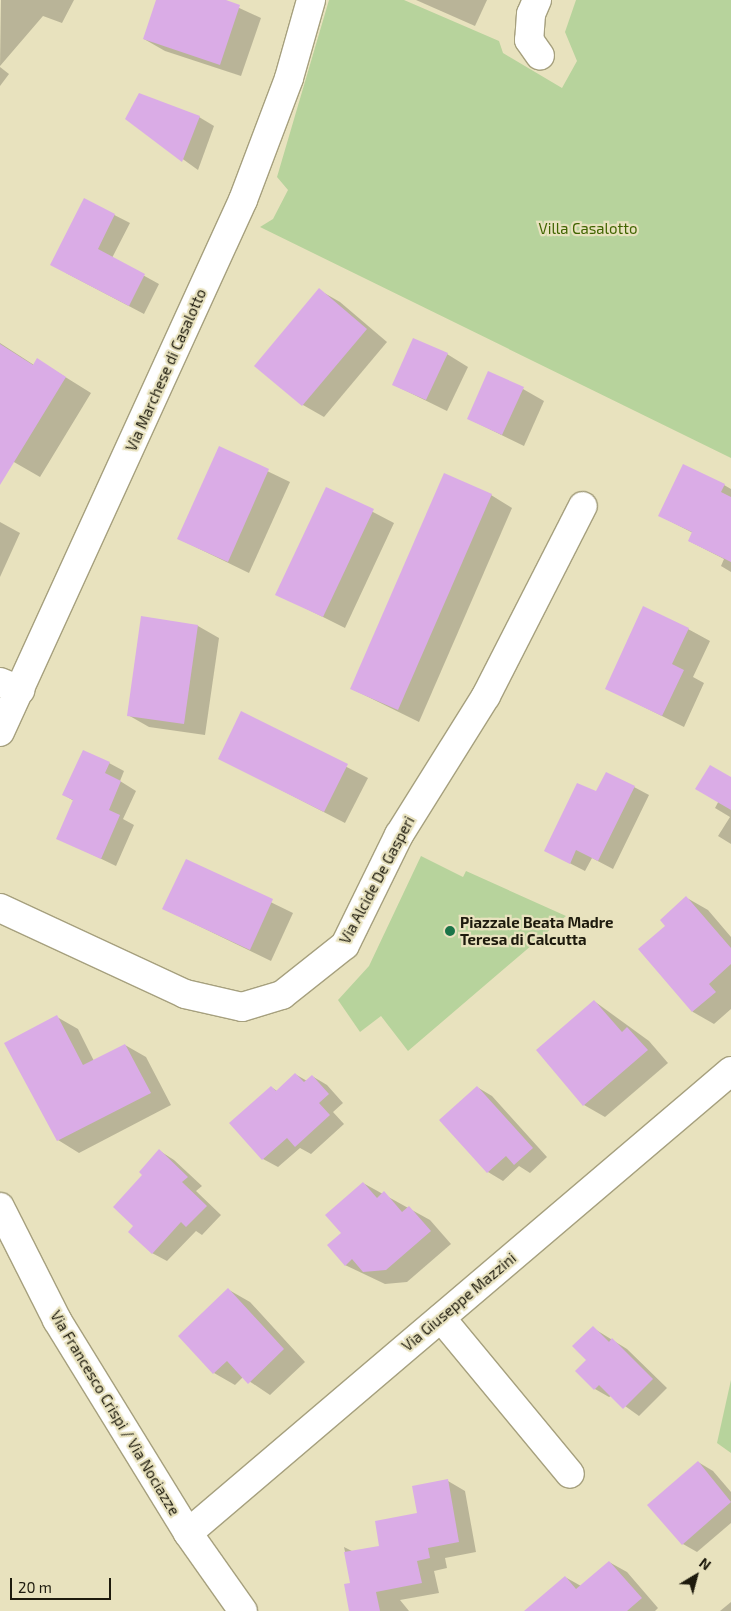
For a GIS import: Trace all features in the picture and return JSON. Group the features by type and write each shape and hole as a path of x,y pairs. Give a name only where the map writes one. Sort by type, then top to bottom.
{"street":[{"name":"Via Marchese di Casalotto","path":"0,732 10,686 243,200 289,78 311,0"},
{"path":"537,0 531,14 529,40 540,56"},
{"name":"Via Alcide De Gasperi","path":"0,908 185,994 242,1007 282,995 345,945 399,835 486,696 583,506"},
{"name":"Via Giuseppe Mazzini","path":"188,1533 731,1071"},
{"name":"Via Francesco Crispi / Via Nociazze","path":"0,1207 57,1320 188,1533 243,1611"},
{"path":"440,1318 570,1474"}],"green space":[{"name":"Villa Casalotto","path":"329,0 404,0 499,41 503,53 562,88 577,61 565,32 576,0 731,0 731,458 260,227 273,219 288,190 277,177"},
{"name":"Piazzale Beata Madre Teresa di Calcutta","path":"421,856 463,877 466,871 566,916 408,1051 381,1016 360,1032 338,1000 369,966"},
{"path":"731,1380 731,1453 717,1443"}],"building":[{"path":"156,0 226,0 240,5 220,65 143,39"},
{"path":"139,93 200,116 182,162 125,119"},
{"path":"84,198 115,214 98,249 145,274 129,306 50,265"},
{"path":"319,288 367,329 302,406 254,366"},
{"path":"413,338 448,353 426,400 392,385"},
{"path":"0,344 33,365 37,358 66,377 0,485"},
{"path":"488,371 524,387 502,435 467,419"},
{"path":"219,446 269,469 228,562 177,539"},
{"path":"683,464 725,484 721,492 731,497 731,562 688,541 692,532 658,516"},
{"path":"444,473 492,494 398,710 350,689"},
{"path":"326,487 374,509 323,617 275,595"},
{"path":"643,606 689,628 672,664 684,670 662,716 605,689"},
{"path":"141,616 198,625 184,724 127,716"},
{"path":"241,711 348,764 324,812 218,759"},
{"path":"83,750 110,762 105,773 121,781 109,810 120,815 101,859 56,839 73,800 62,795"},
{"path":"710,765 731,777 731,810 695,789"},
{"path":"606,772 635,786 598,861 576,850 570,864 544,851 577,783 596,791"},
{"path":"186,859 273,899 250,950 162,909"},
{"path":"686,896 731,948 731,964 709,984 716,992 692,1012 638,949 665,926 660,920"},
{"path":"594,1000 622,1032 627,1027 648,1050 583,1106 536,1050"},
{"path":"57,1015 83,1065 125,1044 151,1093 57,1141 4,1043"},
{"path":"295,1073 304,1082 312,1075 329,1094 319,1103 330,1115 295,1147 287,1138 262,1160 229,1123 271,1086 276,1091"},
{"path":"477,1086 533,1148 514,1165 506,1156 487,1173 439,1120"},
{"path":"159,1149 188,1177 182,1182 207,1206 186,1227 181,1222 152,1254 128,1232 133,1226 113,1207 142,1175 139,1172"},
{"path":"363,1182 377,1198 384,1191 402,1212 409,1206 431,1231 386,1270 363,1272 352,1259 345,1266 327,1245 341,1233 325,1215"},
{"path":"228,1288 284,1349 248,1384 227,1361 213,1374 178,1336"},
{"path":"593,1326 609,1342 612,1338 653,1379 623,1409 599,1385 594,1390 575,1371 586,1360 572,1346"},
{"path":"698,1461 731,1502 682,1545 647,1505"},
{"path":"448,1479 459,1542 428,1548 430,1558 417,1561 422,1583 376,1592 380,1611 349,1611 344,1584 350,1583 344,1552 379,1546 375,1521 417,1513 412,1486"},
{"path":"609,1561 642,1598 627,1611 524,1611 565,1576 576,1589"}],"place":[{"name":"Piazzale Beata Madre Teresa di Calcutta","path":"450,931"}]}
